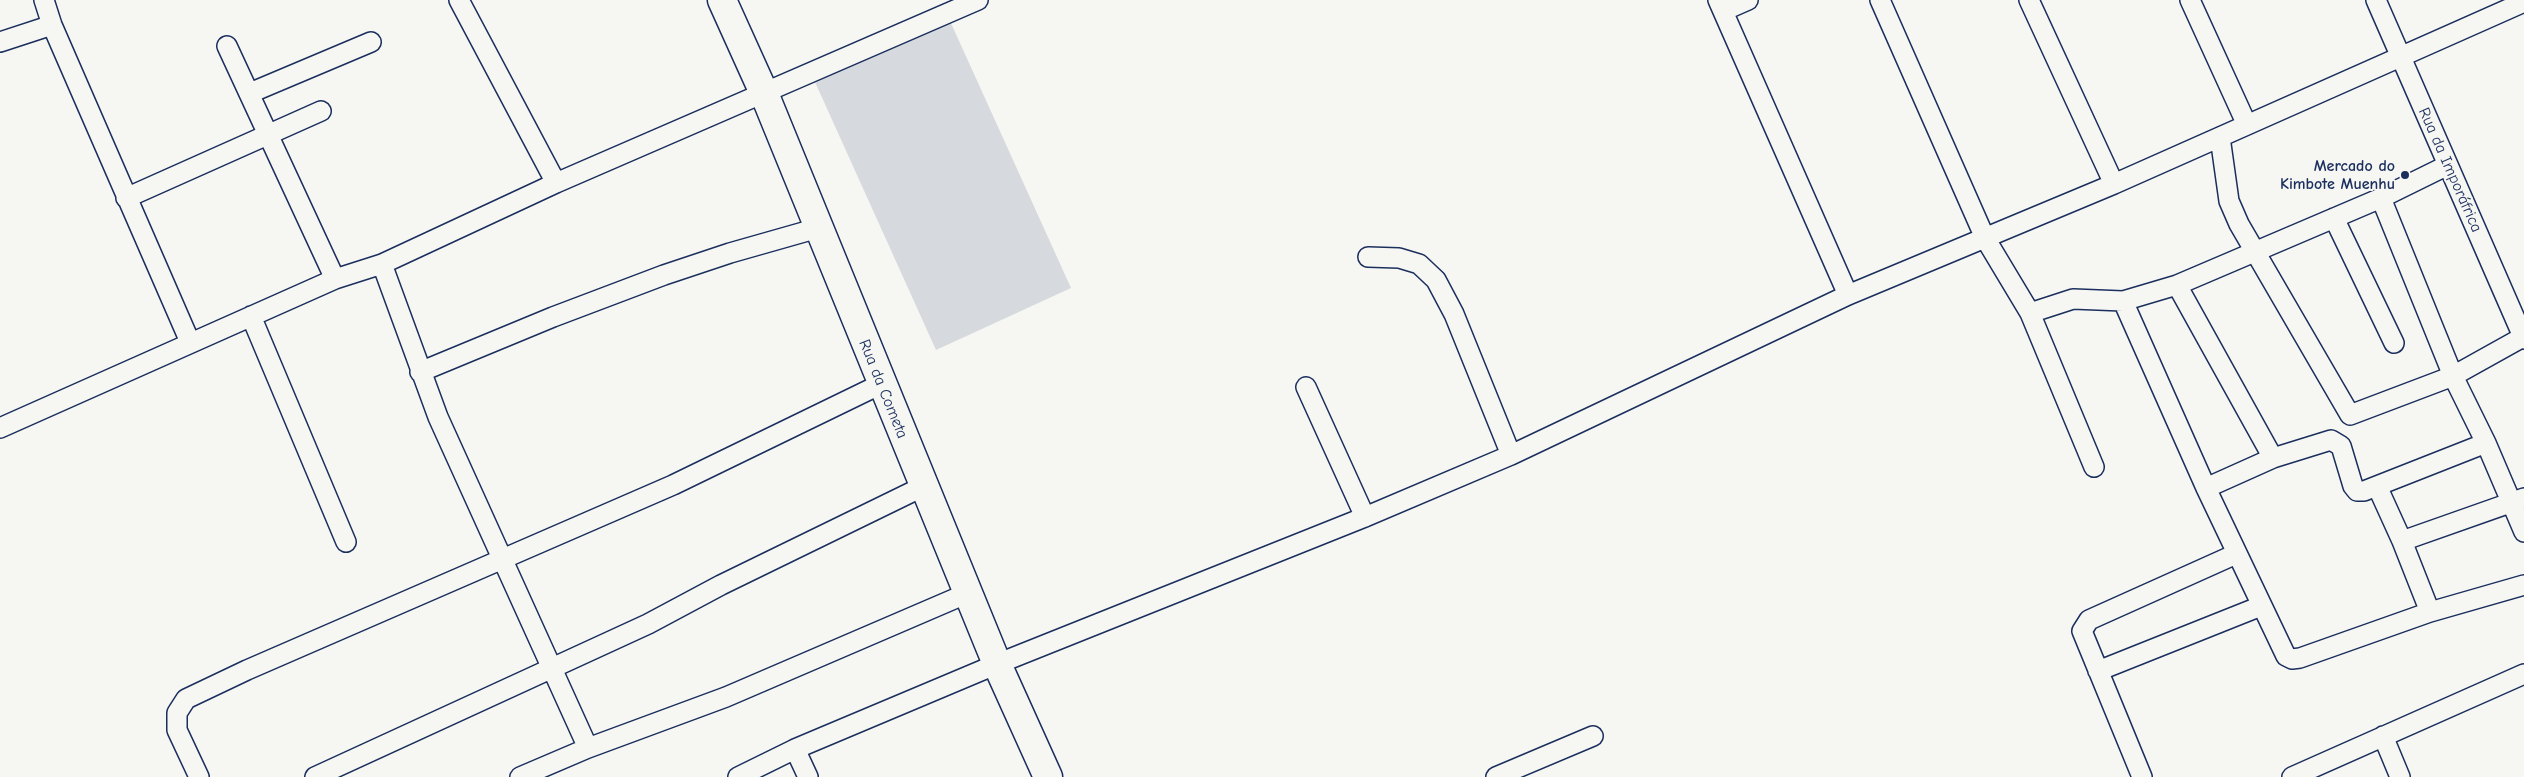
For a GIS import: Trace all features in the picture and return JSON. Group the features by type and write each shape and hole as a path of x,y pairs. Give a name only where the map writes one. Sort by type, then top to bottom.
{"street":[{"path":"44,0 52,25 190,342"},
{"path":"459,0 556,183"},
{"name":"Rua da Cometa","path":"722,0 764,93 922,487 968,593 996,664 1048,777"},
{"path":"0,428 190,342 335,280 382,264 556,183 978,0"},
{"path":"1748,0 1721,6 1848,295"},
{"path":"1880,0 1984,238 2030,313 2094,467"},
{"path":"2029,0 2114,184"},
{"path":"2190,0 2247,125"},
{"name":"Rua da Imporáfrica","path":"2376,0 2523,338"},
{"path":"738,777 795,749 996,664 1365,518 1511,455 1848,295 2114,184 2524,2"},
{"path":"0,42 52,25"},
{"path":"250,93 371,42"},
{"path":"227,46 335,280"},
{"path":"126,198 321,111"},
{"path":"2220,137 2229,201 2256,252 2350,415 2452,376 2523,338"},
{"path":"2030,313 2074,299 2123,301 2177,285 2381,198 2448,165"},
{"path":"2381,198 2452,376 2518,500 2524,532"},
{"path":"2334,218 2394,343"},
{"path":"420,372 553,317 664,275 730,253 818,228"},
{"path":"1368,257 1399,258 1419,264 1436,280 1454,314 1511,455"},
{"path":"382,264 438,417 588,748"},
{"path":"2177,285 2273,458"},
{"path":"2123,301 2236,554 2286,656 2292,659 2430,612 2524,585"},
{"path":"251,316 346,542"},
{"path":"199,777 177,730 177,713 186,700 673,485 881,384"},
{"path":"1306,387 1365,518"},
{"path":"2206,488 2273,458 2331,440 2341,446 2353,486 2357,491 2377,486 2486,442"},
{"path":"2377,486 2402,541 2430,612"},
{"path":"315,777 648,624 721,585 922,487"},
{"path":"2402,541 2518,500"},
{"path":"2142,777 2082,631 2089,620 2161,590 2236,554"},
{"path":"520,777 588,748 726,697 968,593"},
{"path":"2098,671 2261,606"},
{"path":"2292,777 2383,736 2522,681"},
{"path":"1496,777 1593,736"},
{"path":"2383,736 2400,777"},
{"path":"795,749 808,777"}],"shaded area":[{"path":"950,21 1071,288 936,350 815,82"}],"place":[{"name":"Mercado do Kimbote Muenhu","path":"2405,175"}]}
